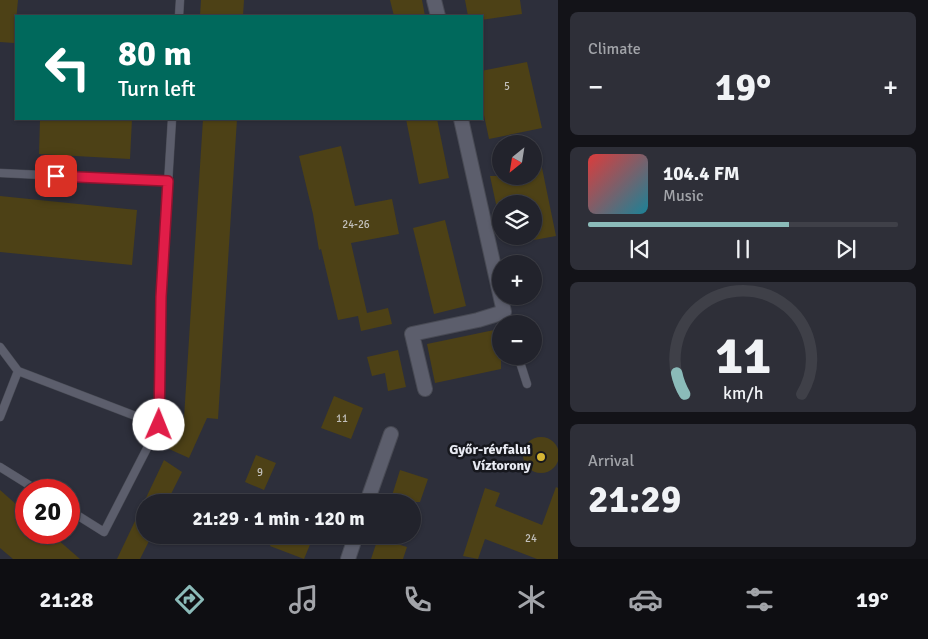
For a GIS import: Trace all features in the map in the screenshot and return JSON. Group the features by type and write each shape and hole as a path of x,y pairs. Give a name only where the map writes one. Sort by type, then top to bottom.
{"street":[{"path":"434,0 438,15"},
{"path":"461,120 505,315"},
{"path":"425,389 412,334 478,320 492,319"},
{"path":"371,494 392,434"},
{"path":"348,559 353,544"}],"lane":[{"path":"179,15 180,0"},
{"path":"80,517 104,532 159,425 161,297 172,120"},
{"path":"0,173 168,181"},
{"path":"0,347 18,371 159,425"},
{"path":"521,365 527,384"},
{"path":"0,417 18,371"},
{"path":"0,467 19,479"}],"building":[{"path":"0,0 18,0 17,15 15,15 14,43 0,42"},
{"path":"201,0 244,0 243,15 200,15"},
{"path":"390,0 422,0 425,15 394,15"},
{"path":"465,0 520,0 522,14 483,20 483,15 468,15"},
{"path":"527,62 542,128 508,135 492,135 492,138 489,139 483,110 483,71"},
{"path":"40,120 132,120 130,159 39,154"},
{"path":"203,120 237,120 218,419 207,418 189,458 169,449 184,418"},
{"path":"406,120 437,120 449,178 419,184"},
{"path":"341,146 355,206 392,199 399,234 351,243 367,313 388,308 392,324 361,331 358,316 338,320 321,249 319,250 313,214 299,156"},
{"path":"542,168 556,236 542,239 542,195 494,195 490,176 492,176 492,185 542,185"},
{"path":"0,196 137,210 132,265 0,252"},
{"path":"445,220 466,306 434,314 413,228"},
{"path":"492,330 492,365 501,365 501,369 435,383 427,344"},
{"path":"398,350 406,387 388,391 385,373 372,376 367,357"},
{"path":"334,396 363,408 351,439 321,428"},
{"name":"Győr-révfalui Víztorony","path":"541,437 548,438 558,448 558,462 554,468 548,472 541,473 534,472 528,468 524,462 523,455 524,448 528,442 534,438"},
{"path":"256,455 276,463 264,490 245,482"},
{"path":"164,460 182,472 171,494 148,494"},
{"path":"400,470 428,479 421,499 421,494 392,494"},
{"path":"556,487 558,488 558,559 537,559 485,539 478,559 463,556 485,488 500,493 495,506 542,525"},
{"path":"0,490 15,503 15,544 63,544 80,559 13,559 0,548"},
{"path":"136,519 136,544 148,544 140,559 117,559"},
{"path":"271,544 310,544 304,559 270,546"},
{"path":"376,544 397,544 407,547 403,559 371,559"}],"place":[{"name":"Győr-révfalui Víztorony","path":"541,457"}],"route":[{"path":"56,176 168,181 161,297 159,425"}]}
